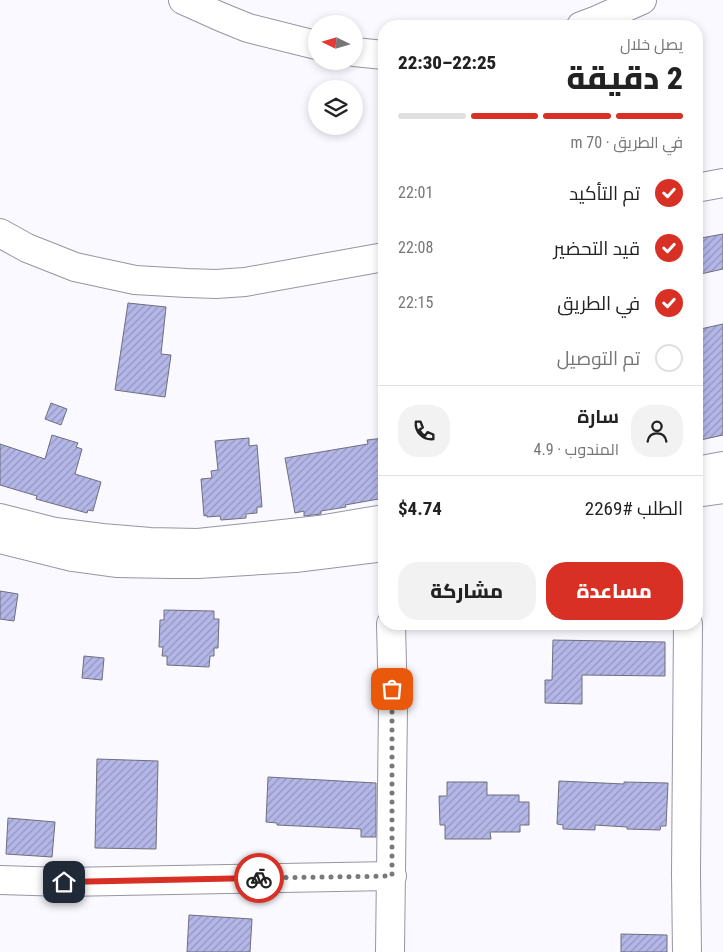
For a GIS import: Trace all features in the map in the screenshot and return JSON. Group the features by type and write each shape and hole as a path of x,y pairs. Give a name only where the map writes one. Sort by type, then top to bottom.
{"street":[{"path":"183,0 248,28 308,43"},
{"path":"597,20 642,0"},
{"path":"363,53 378,54"},
{"path":"703,187 723,183"},
{"path":"0,233 27,248 75,267 135,280 216,284 245,282 378,257"},
{"path":"703,469 723,466"},
{"path":"703,493 723,489"},
{"path":"0,518 56,532 92,537 150,542 198,543 319,530 378,520"},
{"path":"0,539 72,557 116,563 149,564 198,564 295,558 378,548"},
{"path":"390,952 393,706 391,630"},
{"path":"687,952 688,630"},
{"path":"0,880 64,882 392,876"}],"building":[{"path":"723,234 723,269 703,273 703,238"},
{"path":"128,303 166,307 161,354 171,355 165,397 115,390"},
{"path":"723,324 723,435 703,439 703,328"},
{"path":"51,403 67,409 61,425 45,419"},
{"path":"52,435 78,443 76,447 82,449 75,474 101,482 93,511 88,510 87,513 36,499 37,496 0,485 0,444 45,459"},
{"path":"249,438 249,446 257,445 262,507 257,507 257,513 246,514 246,518 221,520 220,516 204,516 201,479 212,478 211,471 218,470 215,441"},
{"path":"378,439 378,499 321,511 321,514 304,516 304,511 295,513 285,458 368,444 367,440"},
{"path":"0,591 18,594 14,621 0,619"},
{"path":"164,610 214,611 214,619 219,619 218,648 214,648 214,656 210,656 209,667 167,665 167,656 162,656 163,647 159,647 160,620 164,620"},
{"path":"553,640 665,642 665,676 582,675 582,704 545,703 545,680 552,680"},
{"path":"84,656 104,658 102,680 82,678"},
{"path":"97,759 158,761 156,849 95,848"},
{"path":"268,777 376,783 376,837 361,837 361,829 277,825 277,823 266,822"},
{"path":"559,781 624,784 624,782 668,783 666,826 661,826 660,830 627,829 627,827 595,825 595,830 563,829 563,825 557,824"},
{"path":"447,782 487,782 487,795 519,795 519,802 529,802 529,825 520,825 520,832 490,832 491,839 445,839 445,825 440,825 439,796 447,796"},
{"path":"8,818 55,822 52,857 6,854"},
{"path":"189,915 252,919 250,952 187,952"},
{"path":"621,934 667,935 667,952 621,952"}],"way so far":[{"path":"259,878 392,876 392,689"}],"route":[{"path":"64,882 259,878"}]}
